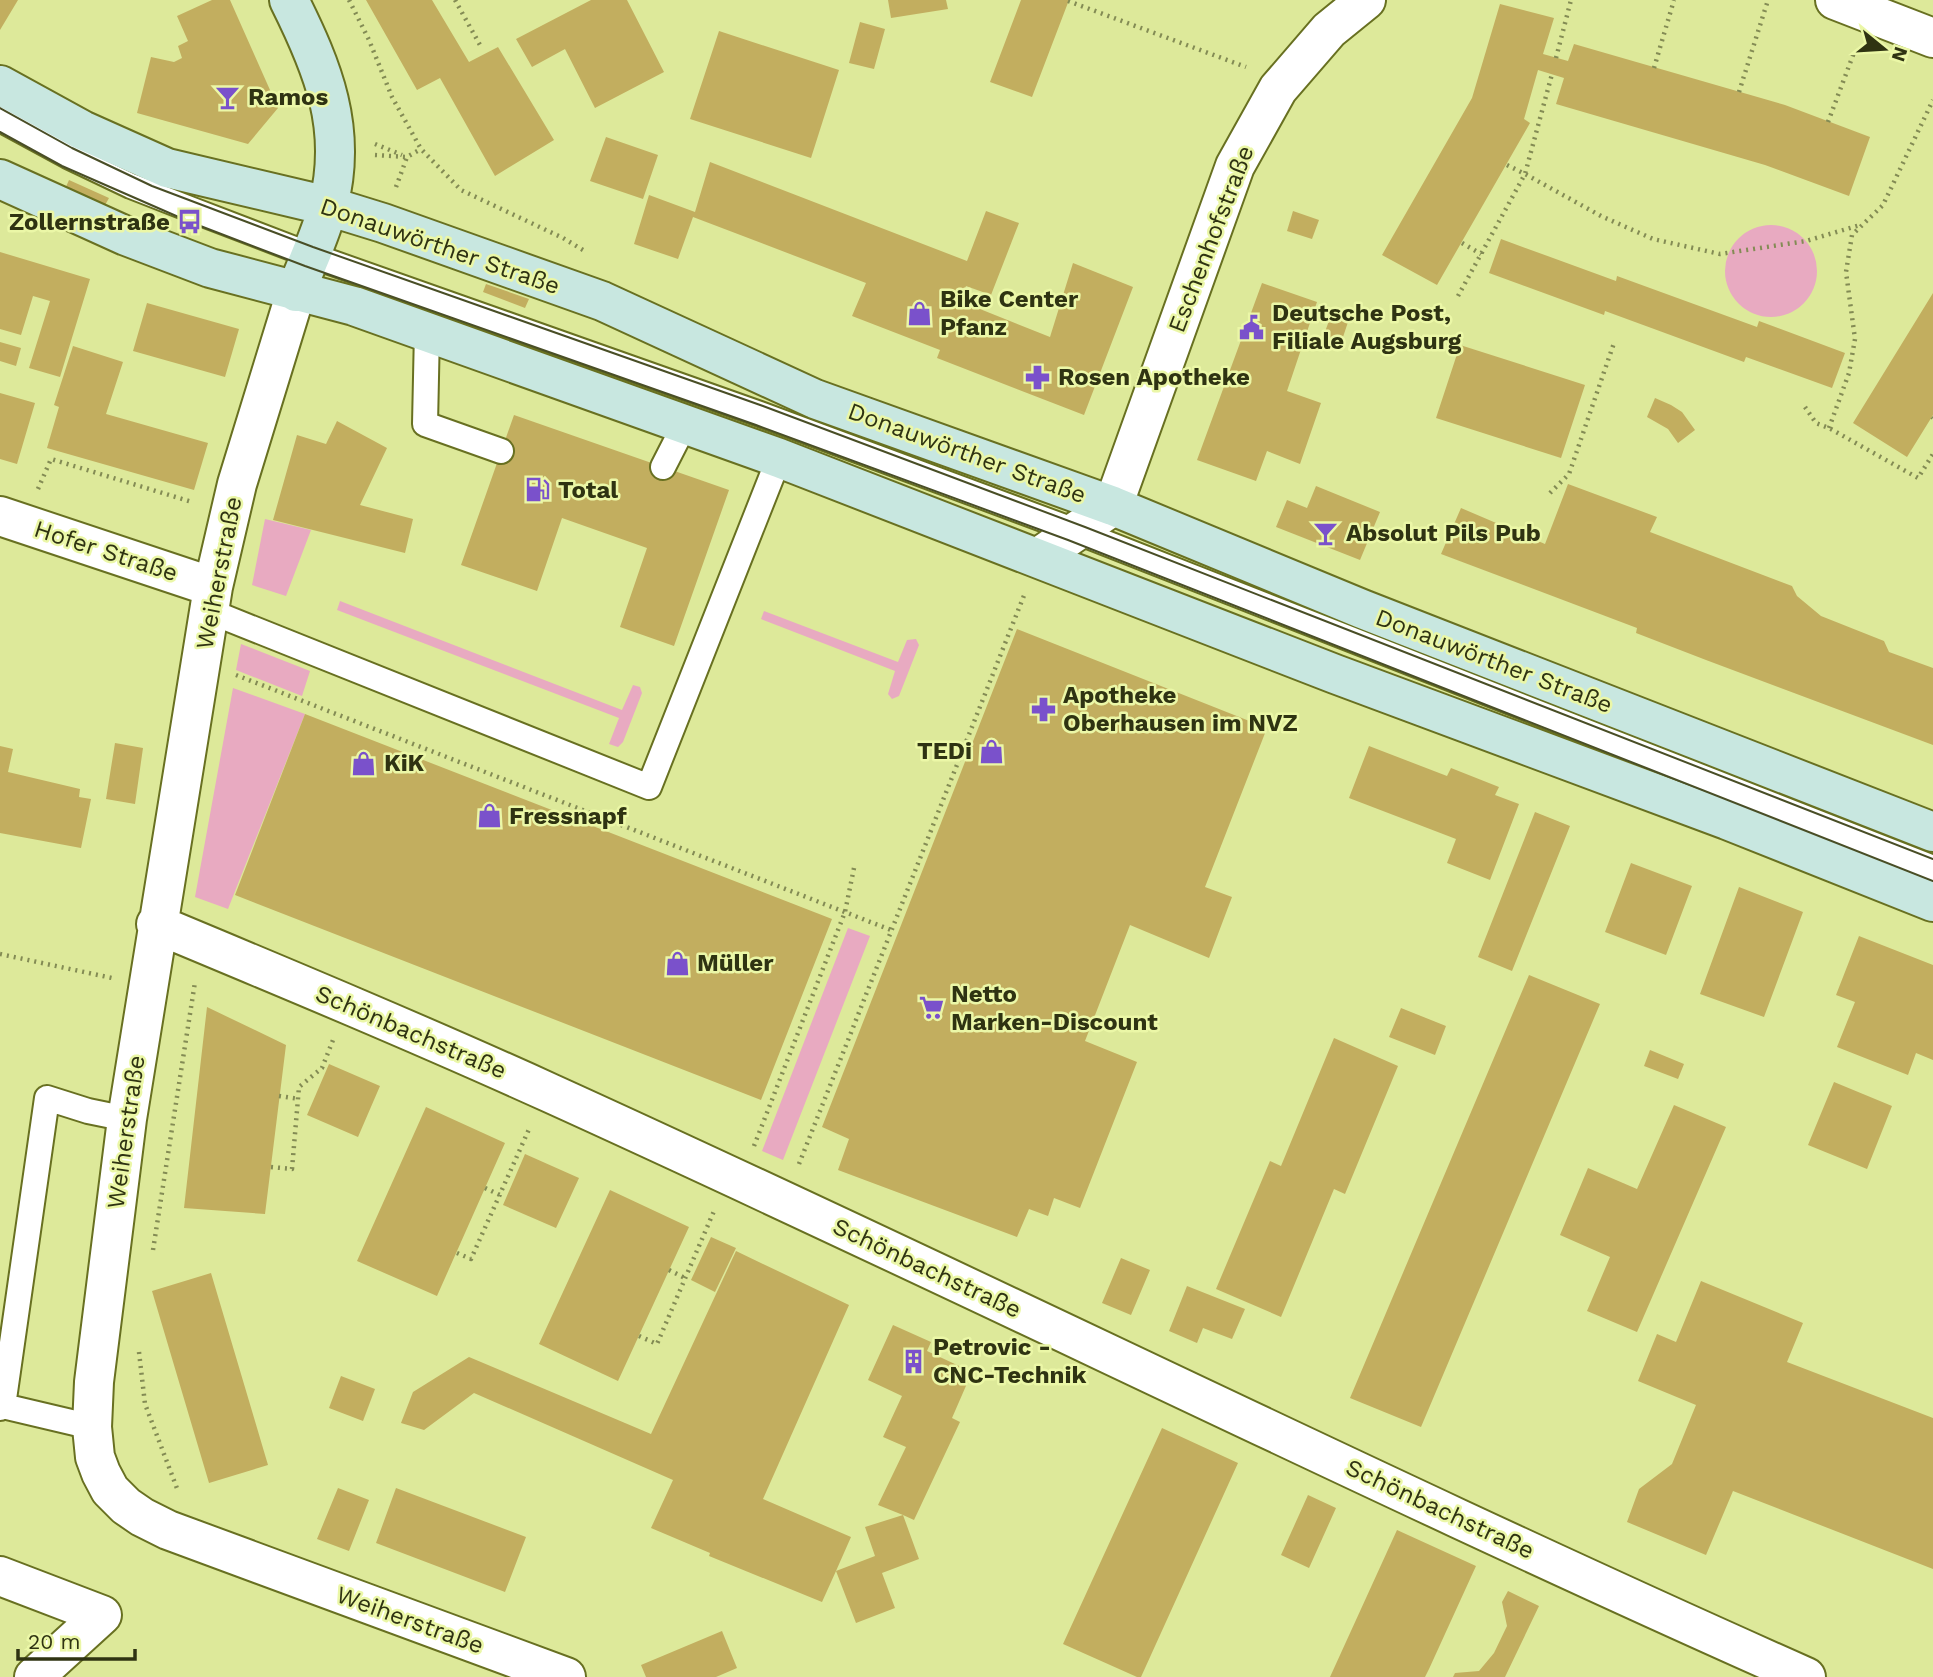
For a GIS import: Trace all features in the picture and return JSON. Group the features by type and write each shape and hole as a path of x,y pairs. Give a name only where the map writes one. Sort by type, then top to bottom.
{"main road":[{"path":"289,0 314,51 335,127 336,153 328,206 296,292"},
{"name":"Donauwörther Straße","path":"0,85 82,130 167,168 328,206 602,301 815,399 1114,506 1362,609 1933,832"},
{"path":"0,179 152,246 210,268 355,306 779,458 1335,674 1727,820 1933,902"}],"street":[{"name":"Eschenhofstraße","path":"1114,506 1235,166 1278,89 1329,30 1366,0"},
{"path":"1835,0 1933,38"},
{"name":"Weiherstraße","path":"296,292 261,400 230,513 211,599 156,924 127,1119 99,1337 92,1427 95,1457 110,1490 125,1506 168,1530 566,1677"},
{"path":"1039,557 1114,506"},
{"name":"Hofer Straße","path":"11,520 211,599"},
{"name":"Schönbachstraße","path":"156,924 347,1003 735,1178 1446,1512 1806,1677"},
{"path":"0,1576 102,1615 34,1677"}],"lane":[{"path":"0,118 68,156 131,186 310,256 747,409 1078,532 1933,868"},
{"path":"426,331 425,424 501,451"},
{"path":"663,467 685,424"},
{"path":"211,599 649,787 779,458"},
{"path":"92,1427 1,1407 47,1098 88,1111 127,1119"}],"path":[{"path":"349,0 392,97 421,149 461,190 563,238 586,252"},
{"path":"455,0 480,46"},
{"path":"1556,58 1571,0"},
{"path":"1654,68 1674,0"},
{"path":"1739,92 1768,0"},
{"path":"1068,1 1255,70 1278,89"},
{"path":"1828,121 1870,13"},
{"path":"1458,296 1525,174 1552,74"},
{"path":"1829,428 1849,373 1855,339 1846,272 1852,234 1883,205 1933,100"},
{"path":"407,157 421,149"},
{"path":"1507,165 1601,216 1654,239 1720,254 1806,242 1860,225"},
{"path":"1462,243 1481,254"},
{"path":"1550,493 1569,474 1614,343"},
{"path":"1805,407 1816,423 1918,478 1933,454"},
{"path":"11,520 51,459 230,513"},
{"path":"785,1201 1039,557"},
{"path":"201,662 891,930"},
{"path":"639,1336 657,1343 685,1278 735,1178 845,912 854,867"},
{"path":"153,1251 201,943"},
{"path":"0,954 148,985"},
{"path":"271,1167 292,1169 299,1087 322,1068 347,1003"},
{"path":"279,1096 299,1099"},
{"path":"457,1252 471,1259 530,1126"},
{"path":"485,1188 500,1195"},
{"path":"669,1270 685,1278"},
{"path":"139,1345 145,1404 181,1499"}],"shaded area":[{"path":"1771,225 1789,228 1804,238 1814,253 1817,271 1814,289 1804,304 1789,314 1771,317 1753,314 1738,304 1728,289 1725,271 1728,253 1738,238 1753,228"},
{"path":"265,519 311,530 286,596 252,585"},
{"path":"340,601 622,710 633,685 640,687 642,693 623,742 618,747 609,744 619,718 337,610"},
{"path":"764,611 898,662 907,640 916,639 919,645 899,696 892,699 888,694 895,671 761,619"},
{"path":"241,644 310,671 302,696 236,670"},
{"path":"233,688 305,714 228,909 195,897"},
{"path":"848,928 870,936 783,1160 762,1151"}],"building":[{"path":"0,0 18,0 0,30"},
{"path":"212,0 230,0 278,108 248,144 137,113 151,57 174,62 182,58 178,46 188,41 177,16"},
{"path":"366,0 432,0 469,62 498,47 554,140 495,176 440,78 417,90"},
{"path":"591,0 627,0 664,72 595,108 565,49 532,67 516,39"},
{"path":"888,0 946,0 948,9 891,18"},
{"path":"1021,0 1069,0 1032,97 990,82"},
{"path":"1500,4 1554,18 1543,54 1568,61 1574,44 1785,105 1870,137 1849,196 1765,165 1556,104 1564,78 1538,70 1524,119 1530,123 1437,285 1382,255 1472,98"},
{"path":"860,22 885,29 874,69 849,63"},
{"path":"719,31 839,70 811,158 690,119"},
{"path":"606,137 658,155 643,199 590,181"},
{"path":"710,162 967,261 986,211 1019,223 991,295 966,286 960,301 1050,337 1073,263 1133,287 1084,415 937,358 940,350 852,316 866,283 693,217 678,259 634,244 649,195 695,212"},
{"path":"69,180 109,198 104,207 65,189"},
{"path":"1293,211 1319,220 1312,239 1287,231"},
{"path":"1501,239 1616,281 1617,276 1757,327 1759,321 1845,353 1832,388 1746,357 1744,362 1605,311 1604,315 1489,273"},
{"path":"0,252 90,279 60,377 29,368 50,301 33,296 21,335 0,329"},
{"path":"1262,283 1317,302 1287,391 1321,403 1300,464 1267,451 1256,481 1197,460"},
{"path":"486,284 529,299 525,308 483,292"},
{"path":"1933,293 1933,415 1907,457 1853,423"},
{"path":"147,303 239,329 225,377 133,351"},
{"path":"1334,307 1351,313 1340,346 1322,340"},
{"path":"0,342 21,348 16,366 0,361"},
{"path":"1460,345 1585,385 1561,458 1436,418"},
{"path":"73,346 123,362 106,414 208,443 194,490 47,448 59,407 54,405"},
{"path":"0,393 35,403 17,464 0,459"},
{"path":"1655,398 1682,412 1695,430 1678,443 1668,429 1647,417"},
{"path":"514,415 729,490 674,646 620,627 647,548 562,518 537,591 461,565"},
{"path":"337,421 387,448 360,505 413,519 405,553 273,520 297,435 326,444"},
{"path":"1568,484 1657,517 1650,532 1792,586 1797,596 1821,616 1884,641 1889,652 1933,668 1933,745 1636,633 1637,628 1441,554 1461,508 1545,544"},
{"path":"1316,486 1380,512 1360,560 1276,527 1287,500 1307,508"},
{"path":"1017,629 1267,728 1205,887 1232,897 1209,958 1130,925 1085,1041 1137,1062 1080,1208 1054,1198 1048,1216 1029,1209 1017,1237 838,1170 849,1139 822,1127"},
{"path":"305,714 832,919 761,1100 235,895"},
{"path":"115,743 143,748 135,804 106,799"},
{"path":"0,746 13,749 8,772 80,789 79,797 91,799 81,848 0,833"},
{"path":"1369,746 1447,776 1451,768 1499,787 1495,795 1519,804 1490,880 1447,863 1456,839 1349,798"},
{"path":"1535,812 1570,826 1512,971 1478,957"},
{"path":"1631,863 1692,886 1666,955 1605,932"},
{"path":"1739,887 1803,912 1764,1017 1700,994"},
{"path":"1859,936 1933,965 1933,1060 1916,1053 1908,1075 1837,1047 1855,1002 1836,995"},
{"path":"1529,975 1600,1004 1421,1427 1350,1398"},
{"path":"207,1007 286,1045 265,1214 184,1208"},
{"path":"1401,1008 1446,1026 1435,1055 1389,1037"},
{"path":"1334,1038 1398,1066 1345,1194 1334,1189 1281,1317 1216,1289 1270,1161 1281,1166"},
{"path":"1650,1050 1684,1064 1678,1079 1644,1066"},
{"path":"329,1064 380,1086 358,1137 307,1115"},
{"path":"1834,1082 1892,1106 1867,1169 1808,1145"},
{"path":"1674,1105 1726,1127 1637,1332 1587,1311 1610,1257 1560,1235 1588,1168 1637,1189"},
{"path":"426,1107 505,1143 437,1296 357,1261"},
{"path":"525,1154 579,1178 556,1228 503,1205"},
{"path":"610,1190 689,1227 618,1381 539,1344"},
{"path":"711,1237 736,1248 715,1292 691,1280"},
{"path":"736,1251 849,1305 763,1499 851,1537 822,1602 709,1556 710,1553 651,1528 673,1480 474,1393 424,1430 401,1423 413,1392 469,1357 651,1434"},
{"path":"1121,1258 1150,1270 1131,1315 1102,1303"},
{"path":"211,1273 268,1465 209,1483 152,1291"},
{"path":"1701,1281 1803,1323 1787,1362 1933,1418 1933,1569 1733,1491 1706,1555 1627,1522 1639,1489 1672,1464 1696,1405 1638,1381 1657,1334 1676,1342"},
{"path":"1187,1286 1245,1309 1232,1339 1203,1328 1197,1343 1169,1331"},
{"path":"893,1325 931,1342 927,1351 972,1372 952,1418 960,1422 914,1520 878,1505 906,1447 883,1437 902,1396 868,1380"},
{"path":"341,1376 375,1389 363,1421 329,1408"},
{"path":"1162,1428 1238,1463 1141,1677 1137,1677 1063,1644"},
{"path":"338,1488 369,1500 349,1551 317,1539"},
{"path":"396,1488 526,1537 505,1592 376,1543"},
{"path":"1308,1495 1336,1508 1309,1568 1281,1555"},
{"path":"903,1515 919,1559 882,1573 895,1608 856,1623 836,1571 875,1556 865,1527"},
{"path":"1397,1530 1476,1566 1425,1677 1330,1677"},
{"path":"1508,1591 1539,1606 1505,1677 1453,1677 1455,1673 1479,1671 1494,1653 1507,1626 1502,1602"},
{"path":"722,1631 737,1668 716,1677 646,1677 641,1665"}],"tram line":[{"path":"0,108 72,148 152,186 313,247 763,406 1085,527 1933,859"},
{"path":"0,132 62,166 190,222 305,266 756,425 1068,540 1933,881"}],"place":[{"name":"Ramos","path":"228,97"},
{"name":"Zollernstraße","path":"190,222"},
{"name":"Bike Center Pfanz","path":"920,313"},
{"name":"Deutsche Post, Filiale Augsburg","path":"1252,327"},
{"name":"Rosen Apotheke","path":"1038,377"},
{"name":"Total","path":"538,490"},
{"name":"Absolut Pils Pub","path":"1326,533"},
{"name":"Apotheke Oberhausen im NVZ","path":"1043,709"},
{"name":"TEDi","path":"992,751"},
{"name":"KiK","path":"364,763"},
{"name":"Fressnapf","path":"489,816"},
{"name":"Müller","path":"677,963"},
{"name":"Netto Marken-Discount","path":"931,1008"},
{"name":"Petrovic - CNC-Technik","path":"913,1361"}]}
